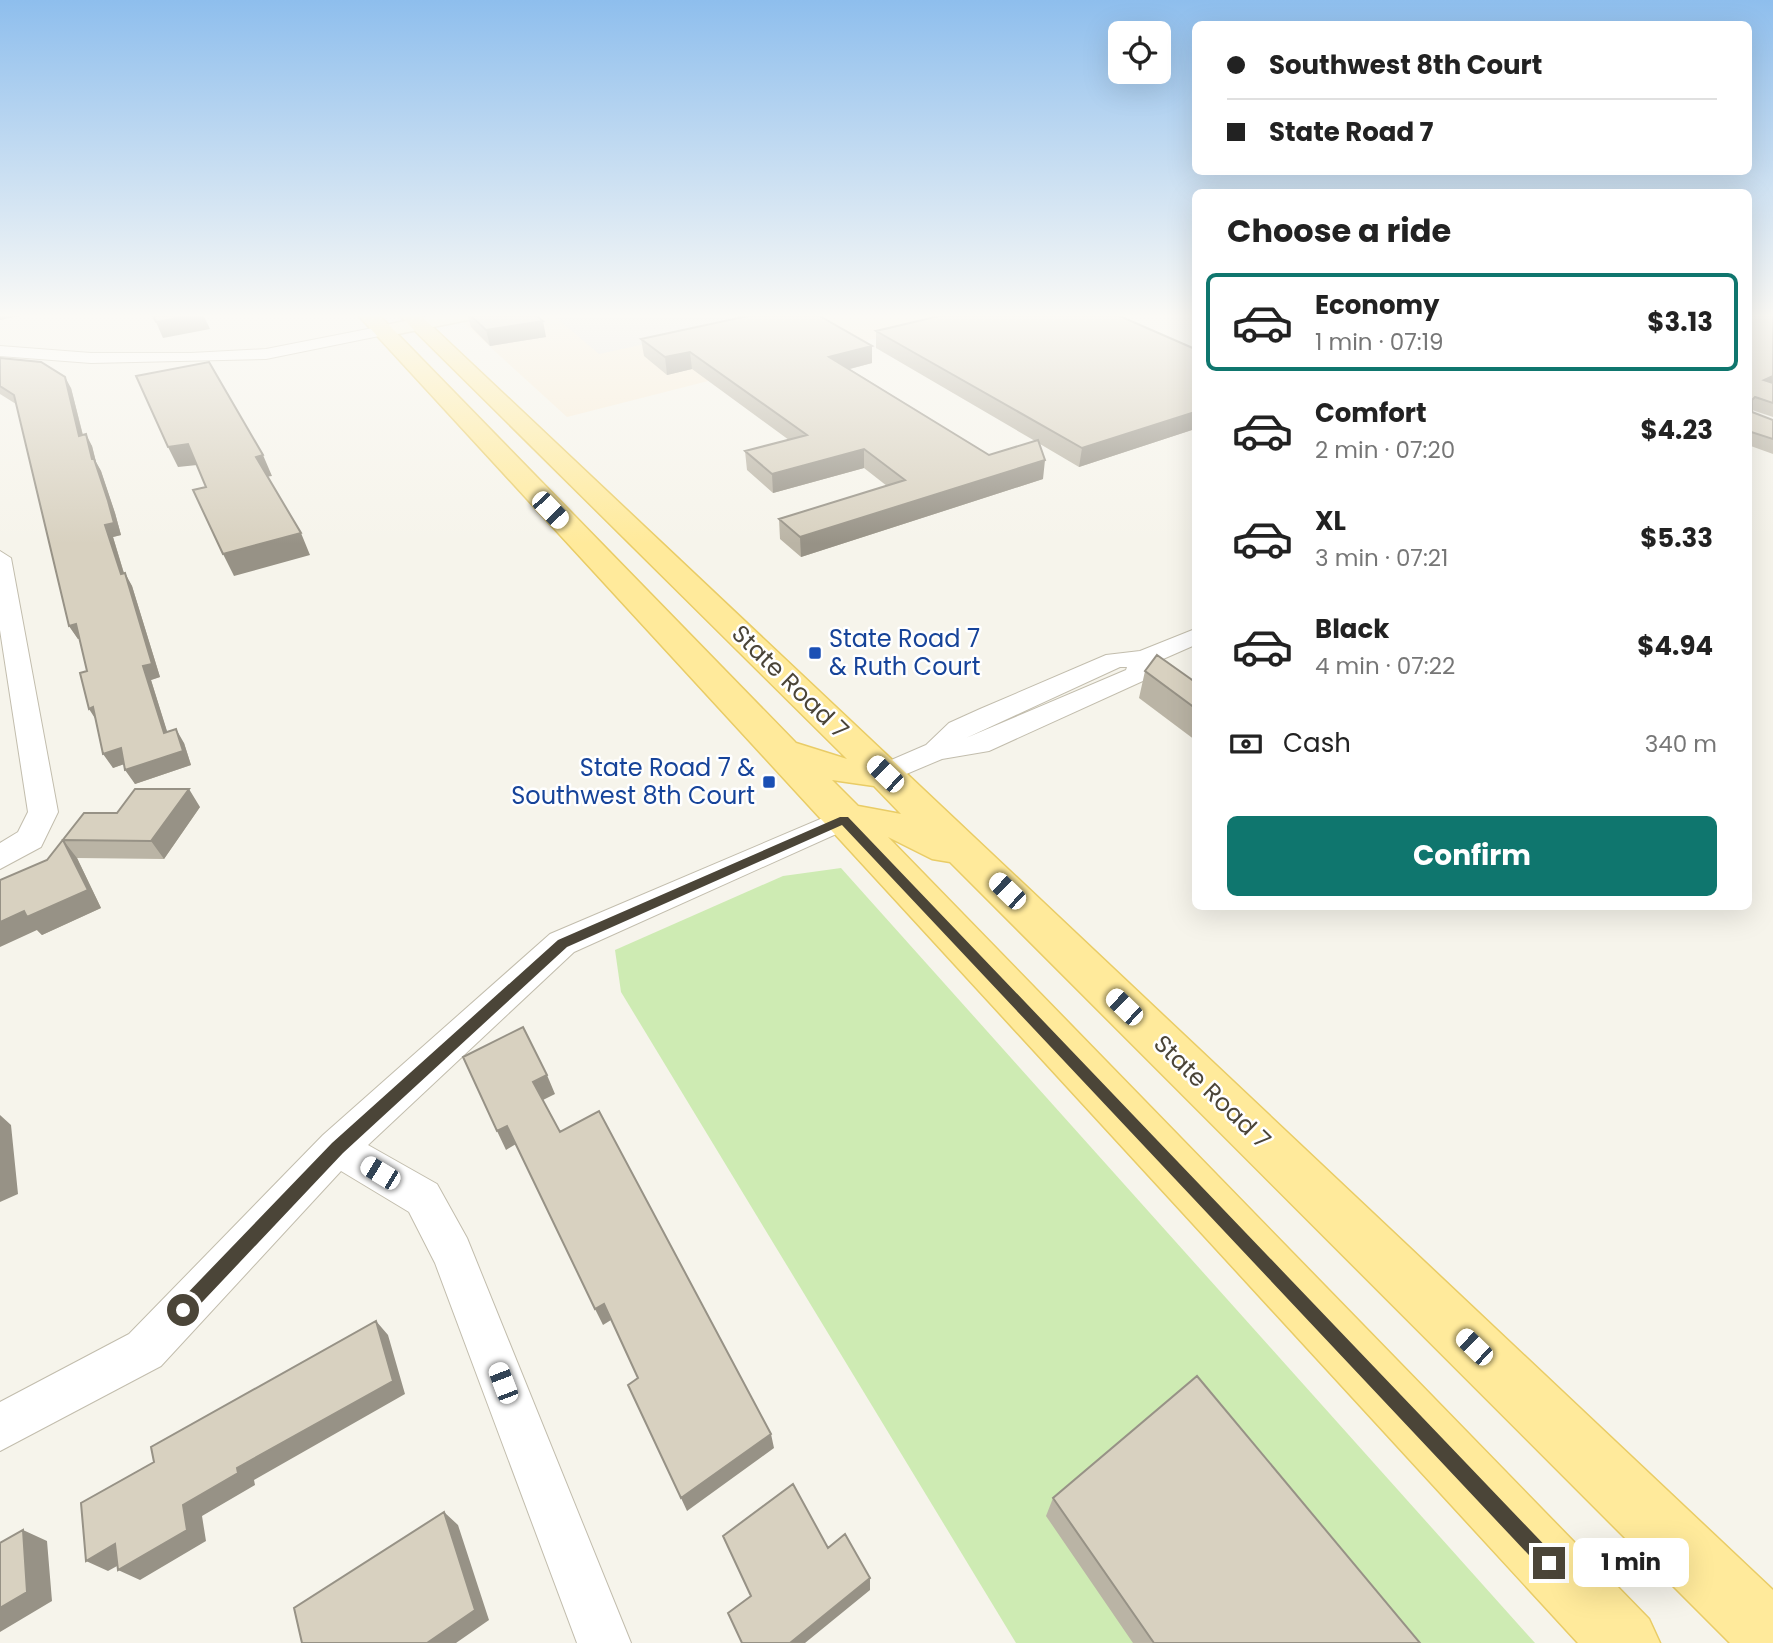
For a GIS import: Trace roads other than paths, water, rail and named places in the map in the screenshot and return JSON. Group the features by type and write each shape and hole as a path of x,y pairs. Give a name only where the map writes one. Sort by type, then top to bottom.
{"main road":[{"path":"439,391 1625,1643"},
{"name":"State Road 7","path":"490,391 1773,1637"},
{"path":"533,492 580,499 636,532"},
{"path":"781,750 822,768 852,774 885,774"},
{"path":"844,819 876,820 904,825 988,872"}],"street":[{"path":"0,558 4,600 43,812 30,839 0,858"},
{"path":"885,774 936,751 979,745 1136,676 1144,658 1192,637"},
{"path":"0,1427 145,1350 337,1148 562,943 844,819"},
{"path":"337,1148 423,1198 453,1253 604,1643"}],"place":[{"name":"State Road 7 & Ruth Court","path":"815,653"},
{"name":"State Road 7 & Southwest 8th Court","path":"769,782"}]}
